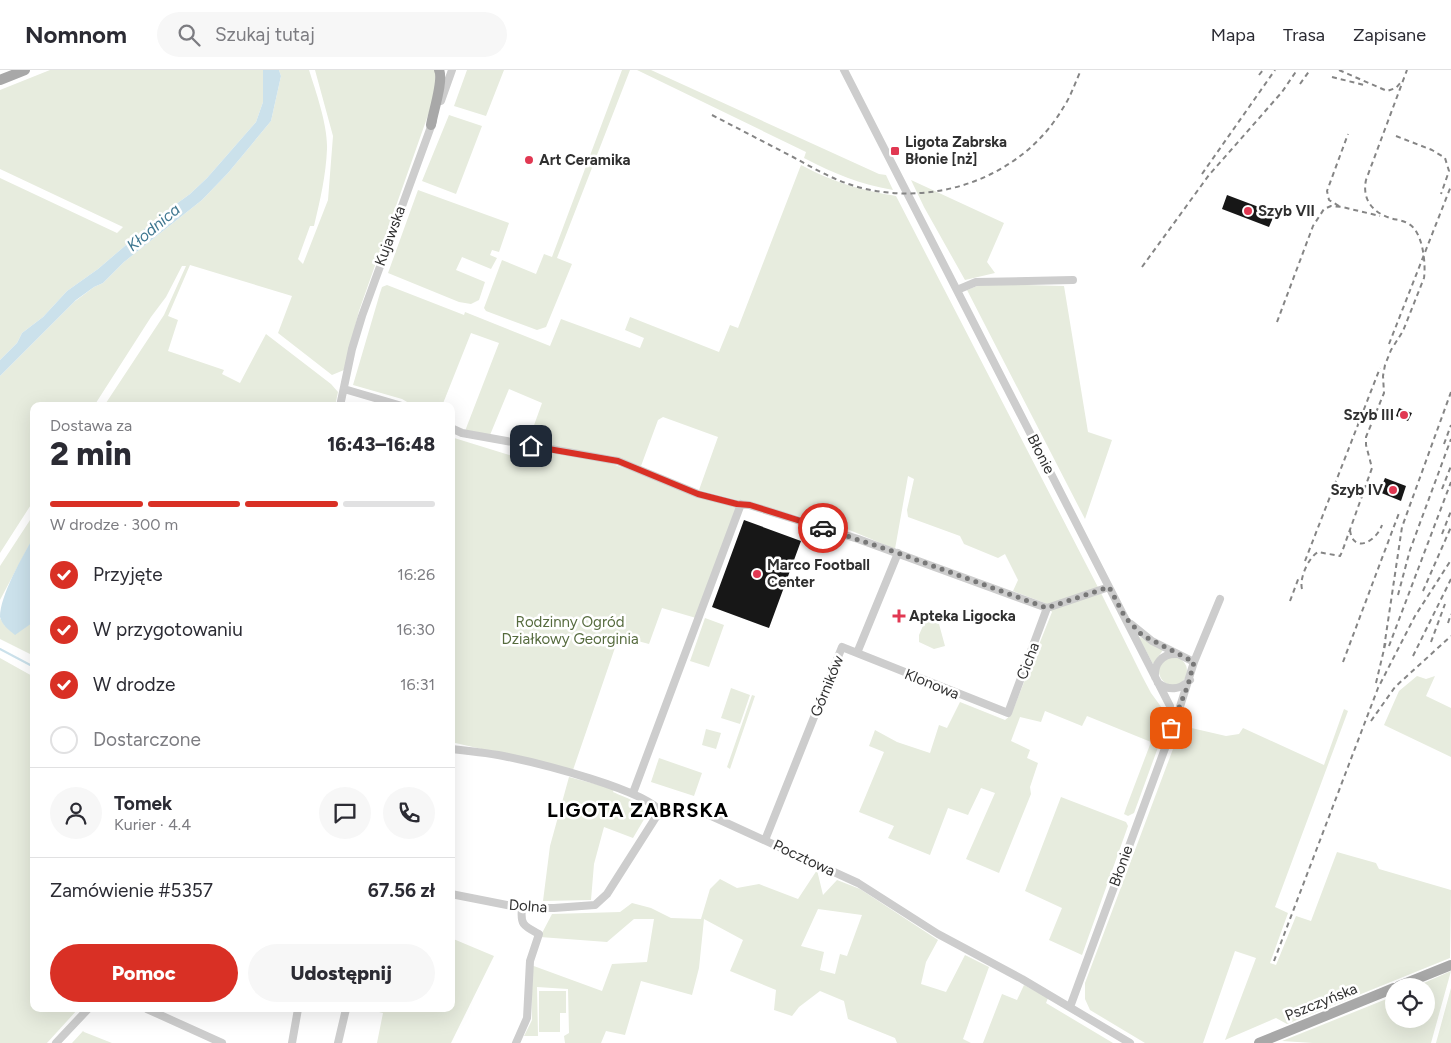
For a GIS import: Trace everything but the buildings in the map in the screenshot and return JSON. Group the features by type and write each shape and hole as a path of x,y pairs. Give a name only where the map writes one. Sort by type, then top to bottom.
{"main road":[{"path":"0,80 25,70"},
{"path":"431,125 435,101 442,80 439,70"},
{"path":"1419,978 1451,965"},
{"name":"Pszczyńska","path":"1259,1043 1385,992"}],"street":[{"name":"Kujawska","path":"341,402 352,350 362,316 452,70"},
{"name":"Błonie","path":"844,70 1125,617 1172,711 1172,726"},
{"path":"957,290 976,282 1072,280"},
{"path":"344,389 388,402"},
{"path":"455,430 462,433 618,461 698,494 775,513 898,553 1047,608 1109,587"},
{"path":"632,793 741,504"},
{"name":"Górników","path":"764,840 842,647 856,653 898,553"},
{"name":"Błonie","path":"1070,1007 1190,680 1194,662 1220,599"},
{"name":"Cicha","path":"1008,713 1047,608"},
{"name":"Błonie","path":"1125,617 1147,638 1194,662"},
{"name":"Klonowa","path":"856,653 1008,713"},
{"path":"1179,654 1167,654 1160,660 1156,669 1156,680 1165,687 1174,688 1185,685 1190,680"},
{"path":"455,749 508,757 632,793 656,805 662,813"},
{"name":"Pocztowa","path":"662,813 677,808 690,808 858,883 938,934 1070,1007 1130,1043"},
{"name":"Dolna","path":"455,895 522,908 596,905 604,899 648,827 662,813"},
{"path":"516,1043 527,1018 530,961 539,934 524,925 521,917 522,908"},
{"path":"56,1043 85,1012"},
{"path":"154,1012 222,1043"},
{"path":"292,1043 297,1012"},
{"path":"338,1043 345,1012"}],"green space":[{"path":"50,70 263,70 263,102 256,122 207,178 98,269 67,291 43,317 22,333 17,343 0,360 0,178 117,233 123,227 0,169 0,90"},
{"path":"279,70 309,70 326,130 327,149 324,178 314,226 310,226 298,259 303,264 328,200 333,136 315,70 437,70 440,81 359,311 344,370 332,375 278,333 292,296 190,265 168,316 178,320 168,351 224,370 222,374 240,383 266,334 331,384 338,392 336,402 107,402 164,315 186,266 182,266 166,297 97,402 30,402 30,506 0,553 0,376 74,302 94,287 103,283 124,262 202,200 228,173 271,121 281,76"},
{"path":"467,70 504,70 486,116 454,106"},
{"path":"622,70 630,70 557,258 572,264 546,327 537,330 486,311 484,308 502,260 536,274 544,254 552,257"},
{"path":"637,70 651,70 879,174 886,175 893,190 847,178 826,169 804,158 806,152"},
{"path":"449,115 482,126 456,194 422,181"},
{"path":"801,165 847,185 896,196 1142,676 1162,708 1164,720 1162,726 1164,731 1134,813 1128,816 1124,814 1151,742 1087,716 1082,726 1045,711 1041,722 1020,717 1011,741 1030,750 1027,758 1038,763 1030,787 1031,794 999,873 966,859 995,793 981,788 968,815 948,808 930,855 888,838 894,826 859,812 884,752 869,746 875,730 897,742 930,753 939,725 947,728 960,702 1005,720 1011,715 1052,612 1045,603 1013,591 1018,580 1005,554 998,558 964,544 960,536 908,517 907,510 914,479 908,476 895,549 823,519 814,520 699,490 718,437 663,417 658,420 641,466 614,456 528,442 542,403 509,389 490,435 465,431 499,343 471,333 444,402 407,402 353,385 382,287 387,285 464,315 465,312 550,346 561,319 640,348 644,338 625,330 630,317 719,352 730,325 738,328"},
{"path":"911,180 1004,223 987,262 995,273 965,280"},
{"path":"418,190 509,223 499,252 492,250 490,255 497,258 491,269 462,257 456,270 485,282 479,300 471,304 459,302 388,273"},
{"path":"982,284 1064,286 1088,432 1112,440 1085,519 967,290"},
{"name":"Rodzinny Ogród Działkowy Georginia","path":"455,438 532,462 535,466 539,452 576,456 603,462 628,469 705,498 737,507 696,618 662,608 649,644 619,636 573,770 455,743"},
{"path":"30,520 30,544 0,600 0,566"},
{"path":"0,618 5,626 30,623 30,654 0,639"},
{"path":"705,618 724,625 709,667 690,661"},
{"path":"926,619 939,624 945,646 934,649 919,642 919,635"},
{"path":"1138,636 1163,650 1153,664"},
{"path":"1173,657 1183,661 1187,671 1183,681 1173,685 1163,681 1159,671 1163,661"},
{"path":"0,658 30,675 30,1012 75,1012 47,1043 0,1043"},
{"path":"1417,676 1426,679 1435,676 1426,696 1451,708 1451,757 1384,725 1399,691"},
{"path":"731,688 750,695 740,724 721,718"},
{"path":"752,695 755,696 730,769 727,767"},
{"path":"1344,709 1348,711 1275,907 1288,913 1270,963 1276,965 1296,916 1311,921 1337,852 1376,863 1379,869 1451,890 1450,958 1401,978 1385,978 1385,984 1287,1024 1276,1018 1225,1040 1256,958 1235,951 1203,1043 1145,1043 1090,1010 1085,999 1085,983 1179,733 1187,727 1226,736 1239,734 1243,728 1324,765"},
{"path":"706,729 721,733 716,749 702,745"},
{"path":"659,758 702,773 694,796 651,782"},
{"path":"569,777 614,789 613,792 637,803 646,816 633,838 604,827 594,864 591,900 543,901 550,846"},
{"path":"1061,797 1126,822 1128,826 1082,955 1049,940 1062,908 1025,891"},
{"path":"817,870 823,895 837,880 860,889 938,940 926,962 921,984 946,992 965,955 989,967 963,1039 971,1043 897,1043 895,1038 848,1019 844,1001 820,991 799,1007 792,1016 774,1010 776,990 730,971 743,940 704,919 699,968 692,995 641,981 625,1035 606,1031 601,1043 565,1043 564,1036 569,1033 568,989 537,987 538,1036 524,1036 532,1020 531,965 602,991 612,964 647,962 654,919 634,919 607,942 540,937 552,914 620,912 632,903 651,908 671,918 701,919 710,889 720,879 737,888 759,884 798,899","holes":["818,909 862,915 847,956 840,954 835,974 820,970 824,952 801,946"]},
{"path":"455,940 494,956 451,1043 377,1043 383,1013 379,1012 455,1012"},
{"path":"1451,971 1431,1043 1313,1043 1282,1041 1385,1000 1385,1028 1435,1028 1435,978"},
{"path":"1024,985 1048,998 1046,1003 1113,1043 983,1043 1002,994 1017,1000"},
{"path":"1451,988 1451,1043 1436,1043"},
{"path":"539,991 566,991 566,1013 560,1013 560,1032 539,1032"},
{"path":"84,1032 112,1043 72,1043"}],"water":[{"name":"Kłodnica","path":"263,70 279,70 281,76 271,121 228,173 202,200 124,262 103,283 76,300 0,376 0,360 17,343 22,333 43,317 67,291 98,269 161,215 190,194 207,178 256,122 263,102"},
{"path":"30,544 30,624 15,635 6,627 0,617 4,598"}],"waterway":[{"path":"0,649 30,665"}],"railway":[{"path":"712,115 835,179 862,188 891,193 920,193 948,189 976,181 1002,168 1025,152 1046,132 1063,108 1081,70"},
{"path":"1259,75 1263,70"},
{"path":"1202,174 1275,70"},
{"path":"1142,267 1209,175 1282,92 1297,70"},
{"path":"1300,84 1310,70"},
{"path":"1339,70 1387,91 1396,88 1401,82"},
{"path":"1302,589 1303,574 1308,563 1318,552 1340,556 1342,552 1372,468 1366,445 1366,437 1384,393 1383,376 1385,365 1391,350 1403,331 1424,278 1422,249 1418,234 1407,223 1390,218 1373,208 1367,199 1365,187 1407,70"},
{"path":"1332,77 1364,85"},
{"path":"1339,206 1329,200 1327,191 1348,134"},
{"path":"1396,136 1432,150 1445,158 1449,171 1441,194"},
{"path":"1389,344 1451,186"},
{"path":"1277,322 1313,226 1324,209 1331,206 1342,207 1380,216"},
{"path":"1305,561 1380,368"},
{"path":"1384,648 1402,527 1451,392"},
{"path":"1444,444 1451,425"},
{"path":"1398,595 1410,550 1451,439"},
{"path":"1442,489 1451,466"},
{"path":"1389,646 1451,482"},
{"path":"1442,534 1451,511"},
{"path":"1343,662 1399,513"},
{"path":"1350,530 1355,542 1365,543 1375,536 1382,525"},
{"path":"1423,591 1451,527"},
{"path":"1274,961 1378,688 1415,616 1451,560"},
{"path":"1290,601 1299,577"},
{"path":"1413,656 1451,579"},
{"path":"1431,642 1445,604"},
{"path":"1448,623 1451,614"},
{"path":"1371,721 1395,687 1451,636"},
{"path":"1376,683 1386,641"}],"way so far":[{"path":"823,528 898,553 1042,607 1052,608 1109,587 1125,617 1142,635 1194,662 1188,685 1171,728"}],"place":[{"name":"Ligota Zabrska Błonie [nż]","path":"895,151"},
{"name":"Art Ceramika","path":"529,160"},
{"name":"Szyb VII","path":"1248,211"},
{"name":"Szyb III","path":"1404,415"},
{"name":"Szyb IV","path":"1393,490"},
{"name":"Marco Football Center","path":"757,574"},
{"name":"Apteka Ligocka","path":"899,616"}],"district":[{"name":"LIGOTA ZABRSKA","path":"638,810"}],"route":[{"path":"531,446 618,461 698,494 737,504 750,505 823,528"}]}
